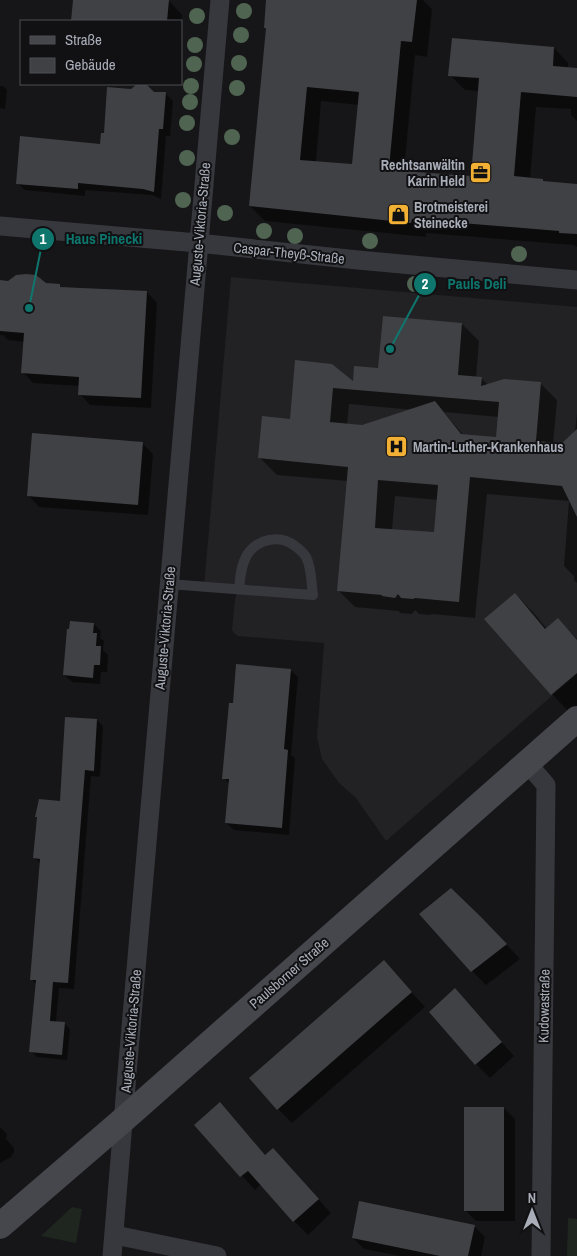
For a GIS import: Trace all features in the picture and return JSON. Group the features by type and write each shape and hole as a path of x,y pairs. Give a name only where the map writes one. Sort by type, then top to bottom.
{"street":[{"name":"Auguste-Viktoria-Straße","path":"112,1256 220,0"},
{"name":"Caspar-Theyß-Straße","path":"0,226 198,243 577,280"},
{"name":"Paulsborner Straße","path":"0,1226 123,1120 577,718"},
{"name":"Kudowastraße","path":"527,763 546,785 541,1256"},
{"path":"115,1235 217,1256"}],"lane":[{"path":"169,584 239,589 285,597 312,596 310,572 306,556 290,542 266,540 255,545 247,556 242,568 239,589"}],"shaded area":[{"name":"Martin-Luther-Krankenhaus","path":"231,277 577,307 577,674 386,841 356,798 339,783 322,759 317,737 324,643 238,636 232,630 235,599 238,589 204,587"},
{"path":"72,1207 82,1209 76,1243 41,1236"},
{"path":"568,1218 577,1219 577,1256 567,1256"}],"building":[{"path":"73,0 169,0 167,20 71,20"},
{"path":"266,0 417,0 412,42 401,41 389,168 471,176 479,78 448,76 452,38 554,47 553,66 577,68 577,97 521,92 514,176 577,184 577,234 412,219 411,223 249,206 266,28 264,28","holes":["307,87 359,92 352,164 300,160"]},
{"path":"136,85 147,85 154,92 166,92 163,129 159,129 154,192 143,189 78,183 78,189 16,184 20,136 100,144 101,133 104,133 107,87 131,89"},
{"path":"16,275 36,275 46,283 60,284 60,287 147,291 141,398 78,395 79,377 21,373 24,333 0,331 0,280 8,281"},
{"path":"383,316 462,323 458,375 482,377 481,386 504,379 541,382 536,441 562,443 577,429 577,517 562,486 470,477 459,602 401,598 398,594 395,598 337,591 348,467 258,458 262,416 290,419 295,360 332,364 353,381 354,366 378,368","holes":["333,388 499,402 496,437 461,434 435,401 362,425 330,422","378,480 438,485 434,532 375,528"]},
{"path":"32,433 143,442 138,505 27,496"},
{"path":"515,593 545,629 558,618 577,640 577,673 551,695 484,619"},
{"path":"70,621 94,623 93,633 97,633 96,646 101,646 100,665 94,665 93,678 63,675 67,629 69,629"},
{"path":"236,664 291,669 284,749 288,750 282,828 225,823 229,779 222,779 229,703 233,703"},
{"path":"65,717 97,719 94,771 85,770 68,983 53,982 50,1021 65,1022 62,1055 29,1052 36,980 30,980 40,859 33,858 37,817 35,817 39,799 60,801"},
{"path":"451,888 507,944 471,972 419,914"},
{"path":"384,960 412,992 277,1110 249,1078"},
{"path":"455,988 502,1042 475,1065 429,1012"},
{"path":"220,1102 265,1155 273,1148 319,1199 293,1222 248,1171 240,1177 194,1125"},
{"path":"464,1107 504,1107 504,1211 464,1211"},
{"path":"359,1201 475,1225 468,1256 440,1256 352,1238"}],"place":[{"name":"Rechtsanwältin Karin Held","path":"481,173"},
{"name":"Brotmeisterei Steinecke","path":"398,215"},
{"name":"Haus Pinecki","path":"29,308"},
{"name":"Pauls Deli","path":"390,349"},
{"name":"Martin-Luther-Krankenhaus","path":"397,447"}]}
